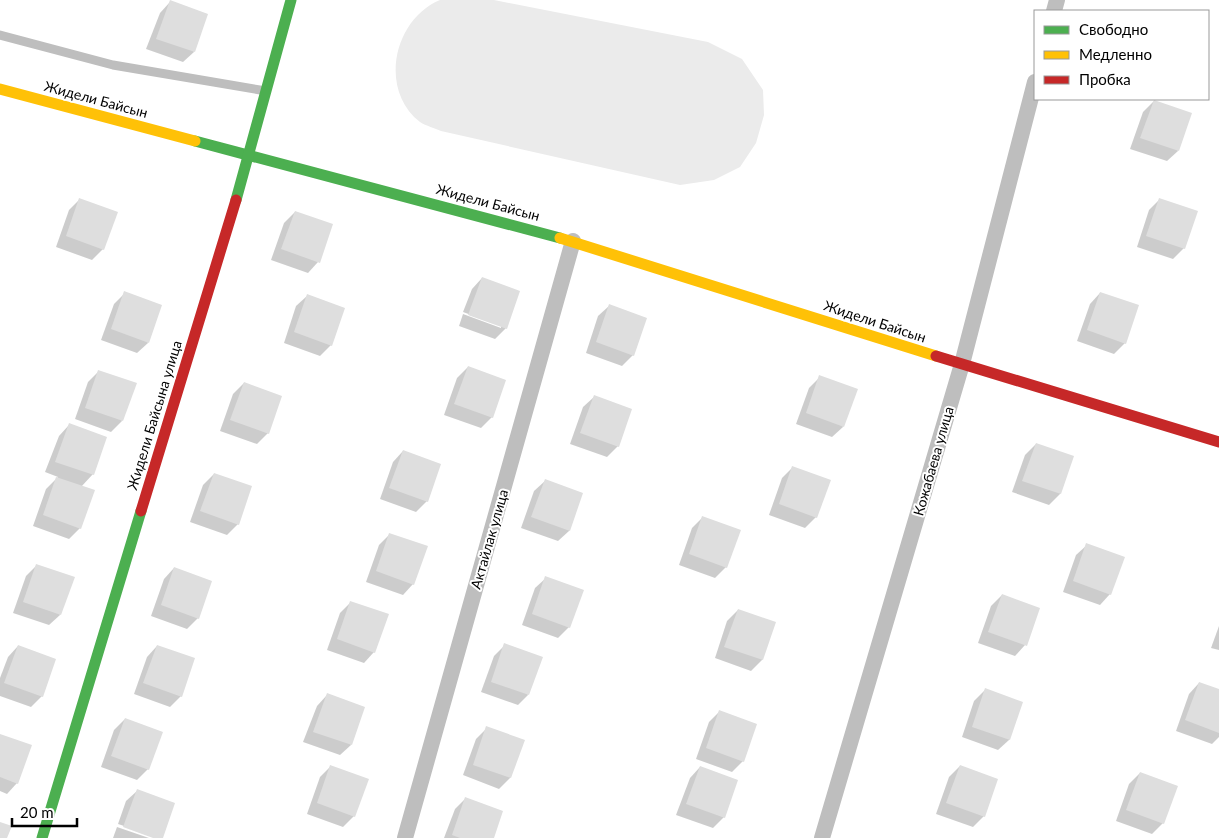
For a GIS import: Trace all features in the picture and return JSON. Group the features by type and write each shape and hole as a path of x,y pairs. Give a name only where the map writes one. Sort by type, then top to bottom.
{"street":[{"name":"Жидели Байсына улица","path":"42,838 249,156 291,0"},
{"name":"Кожабаева улица","path":"822,838 962,364 1034,86"},
{"name":"Жидели Байсын","path":"0,89 573,241 962,364 1219,442"},
{"name":"Актайлак улица","path":"406,838 573,241"}],"lane":[{"path":"0,35 113,65 267,91"}],"shaded area":[{"path":"440,0 494,0 708,42 742,59 763,90 764,115 756,143 740,167 714,180 680,185 441,131 425,125 407,108 399,92 396,74 397,56 402,38 412,22 424,9"}],"building":[{"path":"170,0 208,14 195,52 156,39"},
{"path":"1154,100 1192,113 1179,151 1140,138"},
{"path":"79,198 118,212 104,250 66,236"},
{"path":"1159,198 1198,211 1185,249 1146,236"},
{"path":"295,211 333,224 320,263 281,249"},
{"path":"482,277 520,291 507,329 468,315"},
{"path":"124,291 162,305 149,343 111,329"},
{"path":"1100,292 1139,305 1126,344 1087,330"},
{"path":"307,294 345,308 332,346 294,332"},
{"path":"609,304 647,318 634,356 596,342"},
{"path":"468,366 506,380 493,418 454,404"},
{"path":"98,370 137,383 123,421 85,408"},
{"path":"819,375 858,389 844,427 806,413"},
{"path":"244,382 282,396 269,434 230,420"},
{"path":"594,395 632,409 619,447 580,433"},
{"path":"69,423 107,437 94,475 55,462"},
{"path":"1036,443 1074,456 1061,494 1022,481"},
{"path":"403,450 441,464 428,502 389,488"},
{"path":"792,466 831,480 817,518 779,504"},
{"path":"214,473 252,486 239,525 200,511"},
{"path":"56,477 95,490 81,529 43,515"},
{"path":"545,479 583,493 570,531 531,517"},
{"path":"702,516 741,530 727,568 689,554"},
{"path":"389,533 428,546 414,585 376,571"},
{"path":"1086,543 1125,557 1111,595 1073,581"},
{"path":"36,564 75,577 61,615 23,602"},
{"path":"174,567 212,581 199,619 161,605"},
{"path":"545,576 584,590 570,628 532,614"},
{"path":"1002,594 1040,608 1027,646 988,632"},
{"path":"350,601 389,614 375,653 337,639"},
{"path":"738,609 776,622 763,660 724,647"},
{"path":"504,643 543,657 529,695 491,682"},
{"path":"18,645 56,659 43,697 4,683"},
{"path":"157,645 195,658 182,697 143,683"},
{"path":"1199,682 1219,689 1219,733 1185,720"},
{"path":"985,688 1023,702 1010,740 972,727"},
{"path":"327,693 365,707 352,745 313,732"},
{"path":"719,710 757,724 744,762 706,748"},
{"path":"125,718 163,732 149,770 111,756"},
{"path":"486,726 525,740 511,778 473,765"},
{"path":"0,734 32,745 18,784 0,777"},
{"path":"330,765 369,779 355,817 317,803"},
{"path":"960,765 998,779 985,817 946,803"},
{"path":"700,766 738,780 725,818 686,804"},
{"path":"1140,772 1178,786 1164,824 1126,810"},
{"path":"137,789 175,803 163,838 153,838 123,827"},
{"path":"465,797 503,811 494,838 460,838 452,835"},
{"path":"0,822 12,826 7,838 0,838"}],"traffic: fast":[{"path":"236,200 291,0"},
{"path":"195,141 560,238"},
{"path":"42,838 141,511"}],"traffic: slow":[{"path":"0,89 195,141"},
{"path":"560,238 936,356"}],"traffic: jam":[{"path":"141,511 236,200"},
{"path":"936,356 1219,442"}]}
